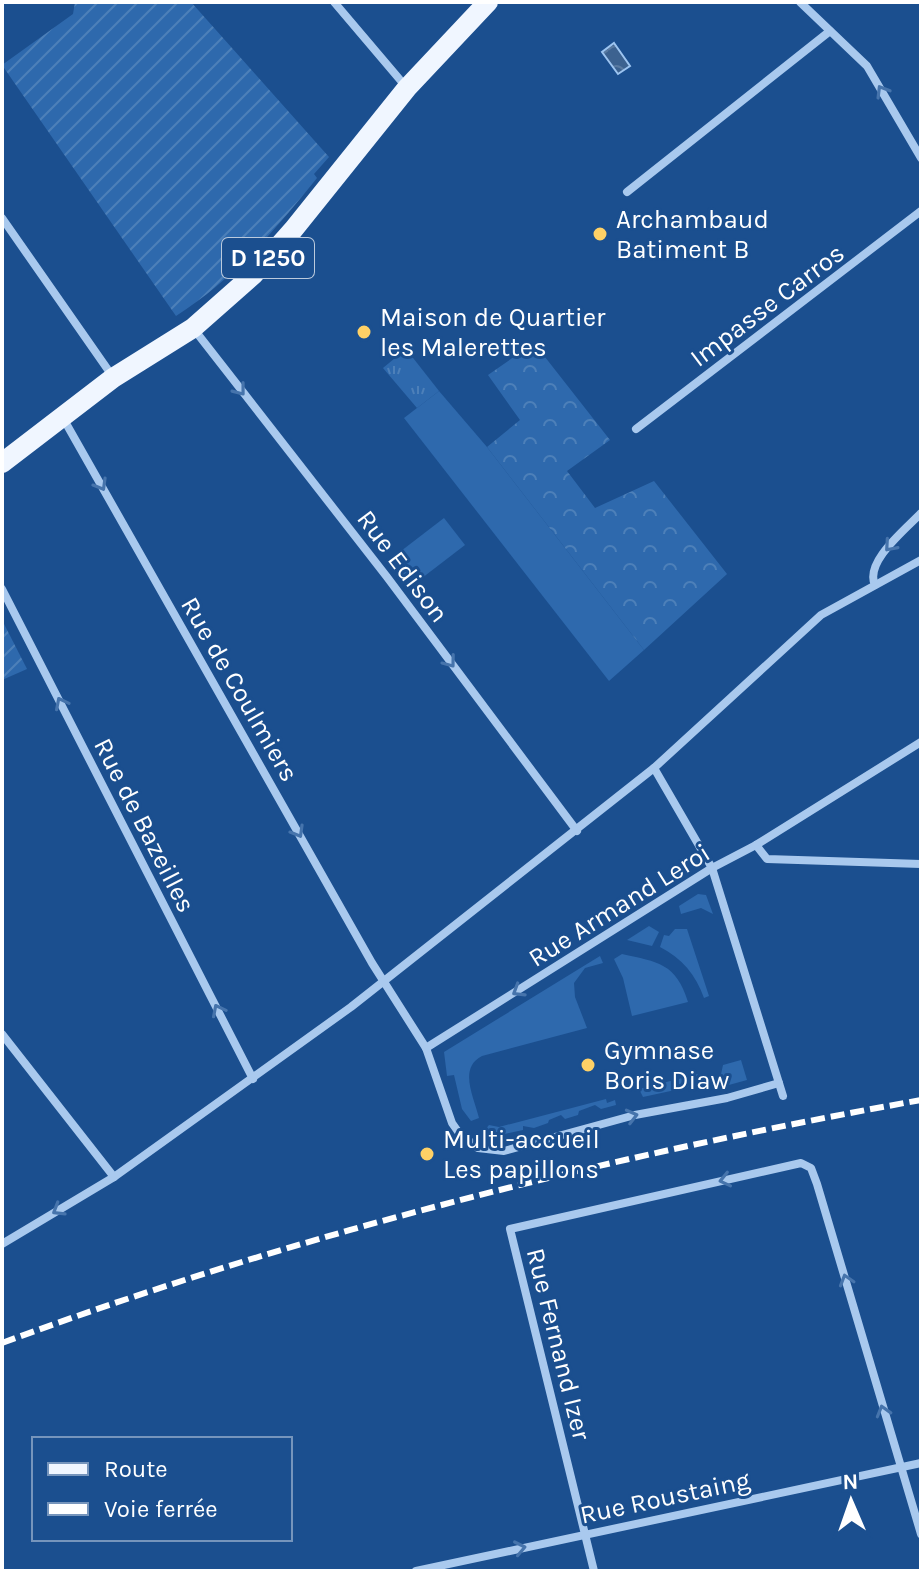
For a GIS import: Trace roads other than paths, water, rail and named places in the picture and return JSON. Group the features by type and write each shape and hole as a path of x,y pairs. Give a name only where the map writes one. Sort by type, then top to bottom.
{"main road":[{"name":"D 1250","path":"2,463 113,378 193,328 231,296 269,258 407,88 488,2"}],"street":[{"path":"334,2 407,88"},
{"path":"800,2 867,66 921,158"},
{"path":"627,192 830,31"},
{"path":"913,143 921,137"},
{"name":"Impasse Carros","path":"636,429 921,211"},
{"path":"2,218 113,378"},
{"name":"Rue Edison","path":"193,328 387,577 577,831"},
{"name":"Rue de Coulmiers","path":"62,417 384,980"},
{"path":"875,585 872,578 874,567 888,547 921,513"},
{"path":"2,1244 114,1177 253,1079 577,831 654,768 821,615 921,560"},
{"name":"Rue de Bazeilles","path":"2,589 253,1079"},
{"name":"Rue Armand Leroi","path":"426,1048 712,868 756,845 921,742"},
{"path":"654,768 712,868 783,1096"},
{"path":"756,845 767,859 921,864"},
{"path":"384,980 426,1048 452,1123 478,1148 515,1149 635,1115 727,1098 779,1083"},
{"path":"2,1034 114,1177"},
{"name":"Rue Fernand Izer","path":"594,1571 510,1229 801,1163 811,1168 900,1467"},
{"name":"Rue Roustaing","path":"416,1571 921,1463"},
{"path":"900,1467 921,1534"}],"water":[{"path":"614,43 630,66 618,74 602,52"}],"railway":[{"path":"2,1343 227,1266 456,1201 687,1146 921,1100"}],"place":[{"name":"Archambaud Batiment B","path":"600,234"},
{"name":"Maison de Quartier les Malerettes","path":"364,332"},
{"name":"Gymnase Boris Diaw","path":"588,1065"},
{"name":"Multi-accueil Les papillons","path":"427,1154"}]}
